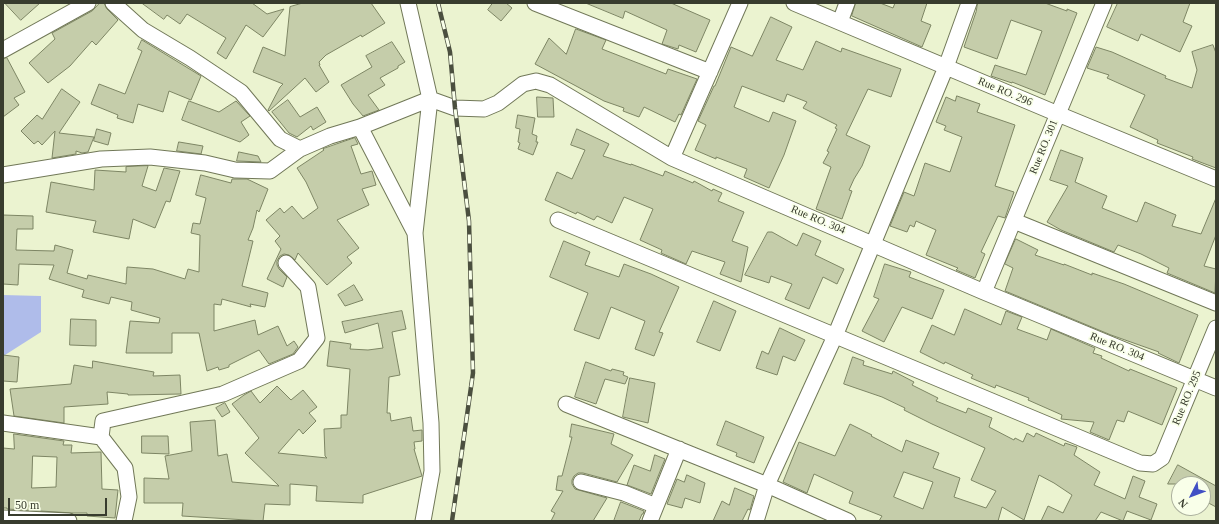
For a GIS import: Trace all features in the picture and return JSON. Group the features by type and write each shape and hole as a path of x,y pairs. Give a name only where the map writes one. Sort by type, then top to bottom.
{"street":[{"path":"3,50 88,3"},
{"path":"113,3 143,30 190,58 241,92 280,139 300,149"},
{"path":"408,3 430,99 415,233 431,423 432,471 423,521"},
{"path":"535,3 710,72"},
{"path":"672,158 740,3"},
{"name":"Rue RO. 296","path":"794,3 1216,179"},
{"path":"840,22 847,3"},
{"path":"756,521 767,484 835,336 946,67 969,3"},
{"name":"Rue RO. 301","path":"984,292 1104,3"},
{"name":"Rue RO. 304","path":"430,99 455,108 484,109 498,103 523,84 536,81 550,85 672,158 984,292 1216,388"},
{"path":"3,175 101,159 150,157 205,163 235,170 270,171 300,149 330,136 360,127 430,99"},
{"path":"360,127 415,233"},
{"path":"558,220 835,336"},
{"path":"1014,221 1216,303"},
{"path":"101,437 103,421 223,394 299,361 317,338 308,287 286,263"},
{"name":"Rue RO. 295","path":"835,336 1140,463 1153,464 1162,458 1216,328"},
{"path":"566,404 767,484 848,521"},
{"path":"3,423 101,437 125,468 129,497 124,521"},
{"path":"650,521 679,449"},
{"path":"582,482 624,493 656,506"},
{"path":"3,518 69,521"}],"shaded area":[{"path":"3,295 41,296 41,332 5,355 3,355"}],"building":[{"path":"5,3 40,3 21,20"},
{"path":"100,3 104,3 107,9 118,20 96,45 92,41 70,66 48,83 29,63 55,39 52,33 92,11"},
{"path":"142,3 252,3 267,14 284,9 263,37 246,25 226,59 217,53 226,38 187,14 180,24 167,15 164,19"},
{"path":"303,3 371,3 385,23 362,37 361,35 326,55 319,62 319,65 329,82 316,92 305,78 269,111 268,110 283,84 253,72 263,47 285,56 290,7"},
{"path":"493,3 506,3 512,8 501,21 488,10"},
{"path":"586,3 671,3 710,20 696,52 679,45 678,49 662,44 667,30 625,11 623,18"},
{"path":"856,3 880,3 893,8 895,3 927,3 921,21 931,25 922,47 852,16"},
{"path":"978,3 1045,3 1077,13 1045,95 1012,82 991,76 995,65 1026,75 1042,31 1011,20 997,59 964,47"},
{"path":"1118,3 1190,3 1183,22 1192,26 1180,52 1141,34 1138,41 1107,27"},
{"path":"771,17 792,27 776,60 803,70 816,41 841,52 842,48 901,69 891,97 868,89 846,135 870,146 862,166 849,190 852,191 842,219 816,209 831,167 823,163 829,152 827,151 837,129 835,128 837,125 803,108 807,102 787,94 784,102 742,86 734,107 769,122 773,112 796,121 784,155 769,188 744,177 747,169 716,157 716,159 695,150 706,125 698,121 715,86 731,47 752,56"},
{"path":"576,29 606,40 602,49 666,74 668,69 697,79 681,115 679,114 675,122 644,107 639,117 623,111 624,108 604,101 535,64 549,38 566,54"},
{"path":"142,40 201,76 191,100 169,91 163,112 138,104 133,123 117,118 118,115 91,104 99,84 125,94 142,51 138,49"},
{"path":"392,42 405,62 398,66 398,68 380,78 385,85 368,95 379,110 363,116 353,104 341,85 372,67 366,56"},
{"path":"1213,45 1216,53 1216,168 1157,143 1158,140 1130,127 1145,95 1107,78 1109,75 1087,68 1096,47 1112,52 1166,76 1165,78 1192,88 1197,70 1192,52"},
{"path":"7,58 25,92 14,98 19,105 3,117 3,59"},
{"path":"62,89 80,102 59,133 94,137 88,152 82,153 76,151 76,154 52,158 55,131 42,145 38,141 34,144 21,131 37,115 42,119"},
{"path":"957,96 980,104 977,112 1015,125 995,186 1014,192 1005,218 998,216 981,252 985,254 975,278 956,270 958,268 926,255 936,230 916,221 914,227 910,225 907,232 890,226 904,192 914,196 925,163 950,172 962,137 944,130 946,126 936,122 946,97 955,101"},
{"path":"537,97 553,98 554,117 538,117"},
{"path":"288,100 300,117 317,107 326,122 313,130 311,126 297,137 289,133 272,112"},
{"path":"189,101 219,112 236,101 250,116 241,122 249,135 240,142 182,120"},
{"path":"518,115 535,118 532,134 537,136 536,142 538,142 533,155 518,149 520,143 518,142 520,129 516,128"},
{"path":"97,129 111,133 108,145 94,141"},
{"path":"577,129 609,144 603,156 631,164 663,176 665,171 693,183 694,181 712,191 713,189 722,193 718,201 744,212 732,241 748,247 741,282 720,274 725,262 692,251 686,264 661,253 662,250 640,240 653,209 624,197 612,223 597,216 594,220 577,212 576,214 545,200 557,172 572,179 585,150 571,145"},
{"path":"355,138 358,144 351,146 361,174 372,171 376,185 362,189 369,205 337,220 359,248 347,257 352,263 327,285 298,253 295,260 289,255 284,254 280,256 277,261 279,269 287,277 283,287 267,279 281,249 275,241 280,236 266,220 280,208 284,213 292,206 303,219 318,208 306,182 297,168 324,150 323,149"},
{"path":"179,142 203,146 201,154 177,151"},
{"path":"1061,150 1083,158 1075,182 1107,196 1102,208 1137,222 1145,202 1176,215 1172,226 1201,234 1216,198 1216,235 1204,266 1216,269 1215,293 1167,273 1169,268 1141,254 1118,245 1114,252 1061,230 1047,222 1068,186 1050,180"},
{"path":"239,152 258,156 261,162 237,161"},
{"path":"148,166 142,186 156,191 164,168 180,171 170,202 166,201 155,228 133,219 129,239 93,232 96,221 46,212 51,182 94,190 95,170 126,172 126,167"},
{"path":"201,175 231,183 232,179 247,179 268,189 259,212 257,210 253,228 248,240 253,241 242,286 268,293 265,307 250,304 251,307 222,299 221,305 214,304 214,331 255,320 258,335 278,326 287,346 294,341 298,347 293,354 269,364 259,350 229,365 229,367 219,370 218,367 207,371 199,333 172,333 172,353 126,353 130,321 159,323 160,318 131,310 132,302 111,297 109,304 82,297 84,290 49,279 54,265 19,264 18,285 3,284 3,215 33,216 33,229 17,229 16,250 54,251 55,245 73,250 67,273 87,279 88,275 126,284 127,267 153,269 185,279 188,269 199,272 200,235 191,233 193,223 200,224 206,198 196,195"},
{"path":"768,232 772,232 797,246 803,233 821,241 815,255 844,269 837,284 823,277 809,309 785,299 792,284 771,276 769,283 745,275"},
{"path":"1016,239 1038,250 1035,255 1092,275 1092,273 1124,284 1198,315 1179,363 1158,353 1159,352 1111,335 1005,291 1013,268 1005,264"},
{"path":"564,241 590,252 585,265 619,277 624,264 679,287 659,332 663,333 654,356 635,349 645,321 611,307 599,339 574,330 588,293 550,277"},
{"path":"885,264 911,272 909,277 944,290 932,319 902,307 884,342 862,331 879,299 874,297"},
{"path":"354,285 363,300 345,306 338,295"},
{"path":"714,301 736,311 720,351 697,342"},
{"path":"965,309 1001,325 1006,311 1022,317 1017,329 1047,340 1051,329 1095,348 1093,353 1102,356 1101,358 1129,371 1130,369 1177,388 1162,425 1128,411 1124,422 1117,420 1109,440 1090,432 1094,422 1061,419 1062,415 1028,400 1029,398 996,385 995,388 971,378 973,375 945,362 944,364 920,352 932,325 954,335"},
{"path":"402,311 406,329 392,332 400,375 389,377 387,413 390,413 391,421 411,417 413,431 422,430 422,441 414,442 414,449 422,476 363,495 363,503 316,501 317,486 290,484 290,505 265,504 263,521 182,516 183,503 144,503 144,478 169,479 165,456 192,451 190,422 215,420 218,456 227,454 232,482 279,486 245,453 259,438 232,404 251,391 260,403 277,386 291,400 303,390 317,407 309,413 316,421 303,434 299,429 278,453 327,458 325,456 324,429 341,428 341,415 347,415 350,369 327,366 330,341 351,344 350,349 368,350 383,348 378,323 345,333 342,322"},
{"path":"71,319 96,320 96,346 70,345"},
{"path":"780,328 805,340 795,361 783,356 777,375 756,368 762,351 768,354"},
{"path":"3,355 19,357 17,382 3,381"},
{"path":"853,357 864,361 863,365 892,374 893,371 914,382 912,385 938,398 936,401 966,413 968,408 992,418 989,427 1014,440 1015,438 1023,442 1027,433 1034,437 1036,433 1064,446 1065,443 1077,447 1074,455 1100,472 1094,485 1125,499 1133,476 1145,481 1139,497 1157,504 1151,520 1127,511 1123,521 1101,512 1095,521 1041,521 1048,506 1063,513 1072,495 1039,475 1024,520 1002,507 998,521 879,521 882,516 849,503 853,492 814,474 807,493 783,482 799,442 835,456 850,424 902,452 906,440 939,453 933,468 960,478 954,497 986,508 996,491 971,480 985,448 932,424 904,410 905,408 882,397 844,384","holes":["904,472 933,482 923,509 894,497"]},
{"path":"93,361 154,372 153,376 180,375 181,394 128,395 107,392 108,404 64,407 64,423 14,416 10,389 71,384 74,365 92,368"},
{"path":"586,362 611,371 612,369 624,372 623,375 628,377 625,384 605,379 596,404 575,397"},
{"path":"630,378 655,383 648,423 623,417"},
{"path":"225,403 230,412 222,417 216,408"},
{"path":"726,421 764,437 754,463 736,456 737,453 717,445"},
{"path":"572,424 614,434 611,444 633,455 617,482 583,473 578,473 574,476 572,484 575,489 607,498 593,521 551,521 555,513 551,511 563,491 556,490 558,476 562,476 572,437 570,437"},
{"path":"14,434 64,441 63,445 72,445 71,453 101,452 102,489 118,490 115,518 87,516 87,513 3,508 3,448 14,449","holes":["33,456 57,457 56,487 32,488"]},
{"path":"142,436 168,436 169,454 142,453"},
{"path":"655,455 665,459 651,494 627,485 634,465 650,471"},
{"path":"1178,465 1198,476 1172,476"},
{"path":"687,475 705,483 700,503 685,498 682,508 667,504 677,479 684,482"},
{"path":"1211,483 1216,486 1216,507 1211,504"},
{"path":"735,488 754,496 750,510 748,509 742,521 713,521 722,501 729,505"},
{"path":"621,502 644,511 639,521 614,521"}],"railway":[{"path":"438,3 450,52 455,108 469,221 473,373 452,521"}]}
